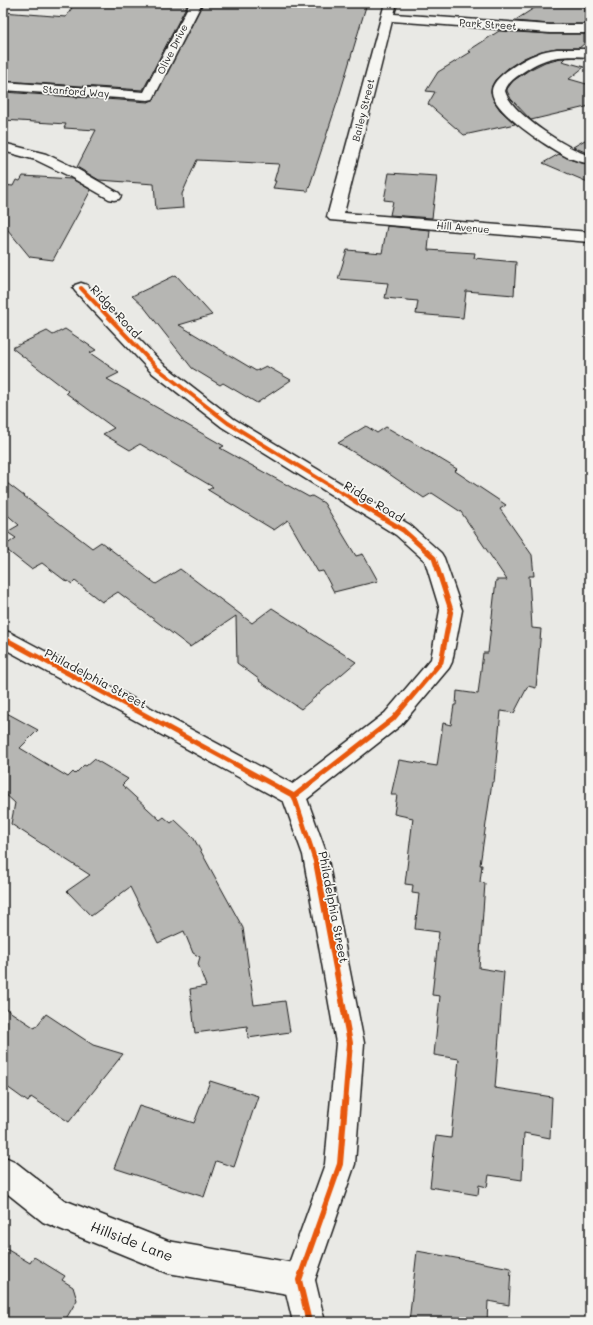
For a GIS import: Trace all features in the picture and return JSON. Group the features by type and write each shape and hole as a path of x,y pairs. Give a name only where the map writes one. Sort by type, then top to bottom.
{"street":[{"name":"Olive Drive","path":"148,96 196,3"},
{"name":"Bailey Street","path":"335,216 386,17 391,3"},
{"name":"Park Street","path":"386,17 556,29 590,29"},
{"path":"590,53 553,53 540,55 508,77 501,84 498,91 499,99 506,108 547,140 565,150 590,160"},
{"name":"Stanford Way","path":"3,86 148,96"},
{"path":"3,147 41,157 72,172 114,196"},
{"name":"Hill Avenue","path":"335,216 590,237"},
{"name":"Ridge Road","path":"81,288 156,368 216,414 234,427 403,530 434,558 451,610 441,662 393,719 294,796"},
{"name":"Philadelphia Street","path":"3,638 294,796 315,855 350,1043 340,1164 299,1280"},
{"name":"Hillside Lane","path":"3,1171 54,1210 168,1257 299,1280"},
{"path":"299,1280 309,1322"}],"building":[{"path":"75,3 188,3 143,90 3,81 3,12 66,17"},
{"path":"203,3 367,3 338,100 308,191 273,188 276,181 274,181 279,164 197,160 182,194 183,208 156,210 154,184 99,180 77,167 96,130 64,128 66,124 3,120 3,92 148,102 153,100"},
{"path":"542,3 585,3 585,24 550,24 514,21"},
{"path":"499,31 584,34 584,44 579,48 557,48 541,51 524,58 508,68 495,80 491,92 494,101 500,110 515,124 464,135 428,104 435,92 426,91 438,72 471,52 468,51"},
{"path":"565,58 562,61 584,67 569,79 590,85 590,106 531,120 511,99 507,89 513,81 529,70 545,62"},
{"path":"590,137 590,154 573,147"},
{"path":"559,154 572,160 590,165 590,183 543,163"},
{"path":"389,173 437,176 432,218 390,215 393,201 384,200"},
{"path":"23,176 72,179 91,190 53,260 30,257 3,224 3,185 13,186 16,180 20,181"},
{"path":"387,226 430,230 428,250 475,253 474,258 516,262 514,295 466,291 463,318 416,314 418,301 385,298 388,283 338,279 347,250 382,253"},
{"path":"176,275 212,315 179,325 256,371 266,366 291,380 257,403 223,383 220,385 192,368 144,307 132,296"},
{"path":"65,329 96,350 90,353 119,373 107,379 224,446 220,448 309,497 312,496 324,503 356,556 363,554 378,581 334,592 323,571 318,572 288,520 274,530 208,490 213,487 140,444 130,450 103,434 114,428 66,393 68,391 12,348 47,331 53,335"},
{"path":"366,426 377,433 386,427 457,469 455,471 506,505 500,509 532,555 534,576 529,576 532,628 541,629 536,688 528,686 514,713 501,711 494,782 492,782 480,865 482,865 480,882 485,883 479,968 504,972 495,1088 552,1097 550,1138 524,1133 522,1180 489,1175 487,1187 479,1185 478,1195 430,1187 436,1136 451,1138 459,1059 434,1055 440,996 432,995 439,932 415,929 419,894 412,893 413,885 405,884 413,818 394,814 397,795 391,795 399,760 437,766 443,723 451,725 454,705 456,705 457,691 478,694 483,653 488,653 496,580 507,580 461,512 432,493 424,498 382,469 338,443"},
{"path":"3,480 92,548 101,542 156,584 180,569 252,623 272,608 356,662 301,709 259,681 260,680 237,663 236,616 190,647 118,592 102,602 75,581 72,584 68,581 67,582 42,563 31,569 3,547 16,538 7,532 19,525 3,511"},
{"path":"3,711 38,730 20,748 68,777 73,772 75,774 84,765 86,766 94,759 128,779 122,785 160,820 164,817 171,823 175,820 193,837 243,928 254,1005 285,1001 290,1032 248,1038 247,1026 195,1033 190,989 206,986 198,964 200,957 193,953 184,931 158,943 130,887 91,916 67,891 90,875 11,824 15,803 3,792"},
{"path":"3,1007 35,1028 46,1014 93,1045 123,1054 69,1122 31,1097 28,1102 3,1084"},
{"path":"210,1081 258,1096 234,1167 216,1161 204,1197 114,1168 139,1106 194,1123"},
{"path":"3,1247 30,1263 34,1257 65,1276 62,1280 73,1287 77,1300 64,1322 3,1322"},
{"path":"417,1251 511,1268 509,1305 488,1301 487,1322 409,1322"}],"cycle path":[{"path":"81,288 157,368 228,423 403,530 434,558 451,610 441,662 393,719 294,796"},
{"path":"3,638 294,796 315,855 350,1043 340,1164 299,1280 309,1322"}]}
